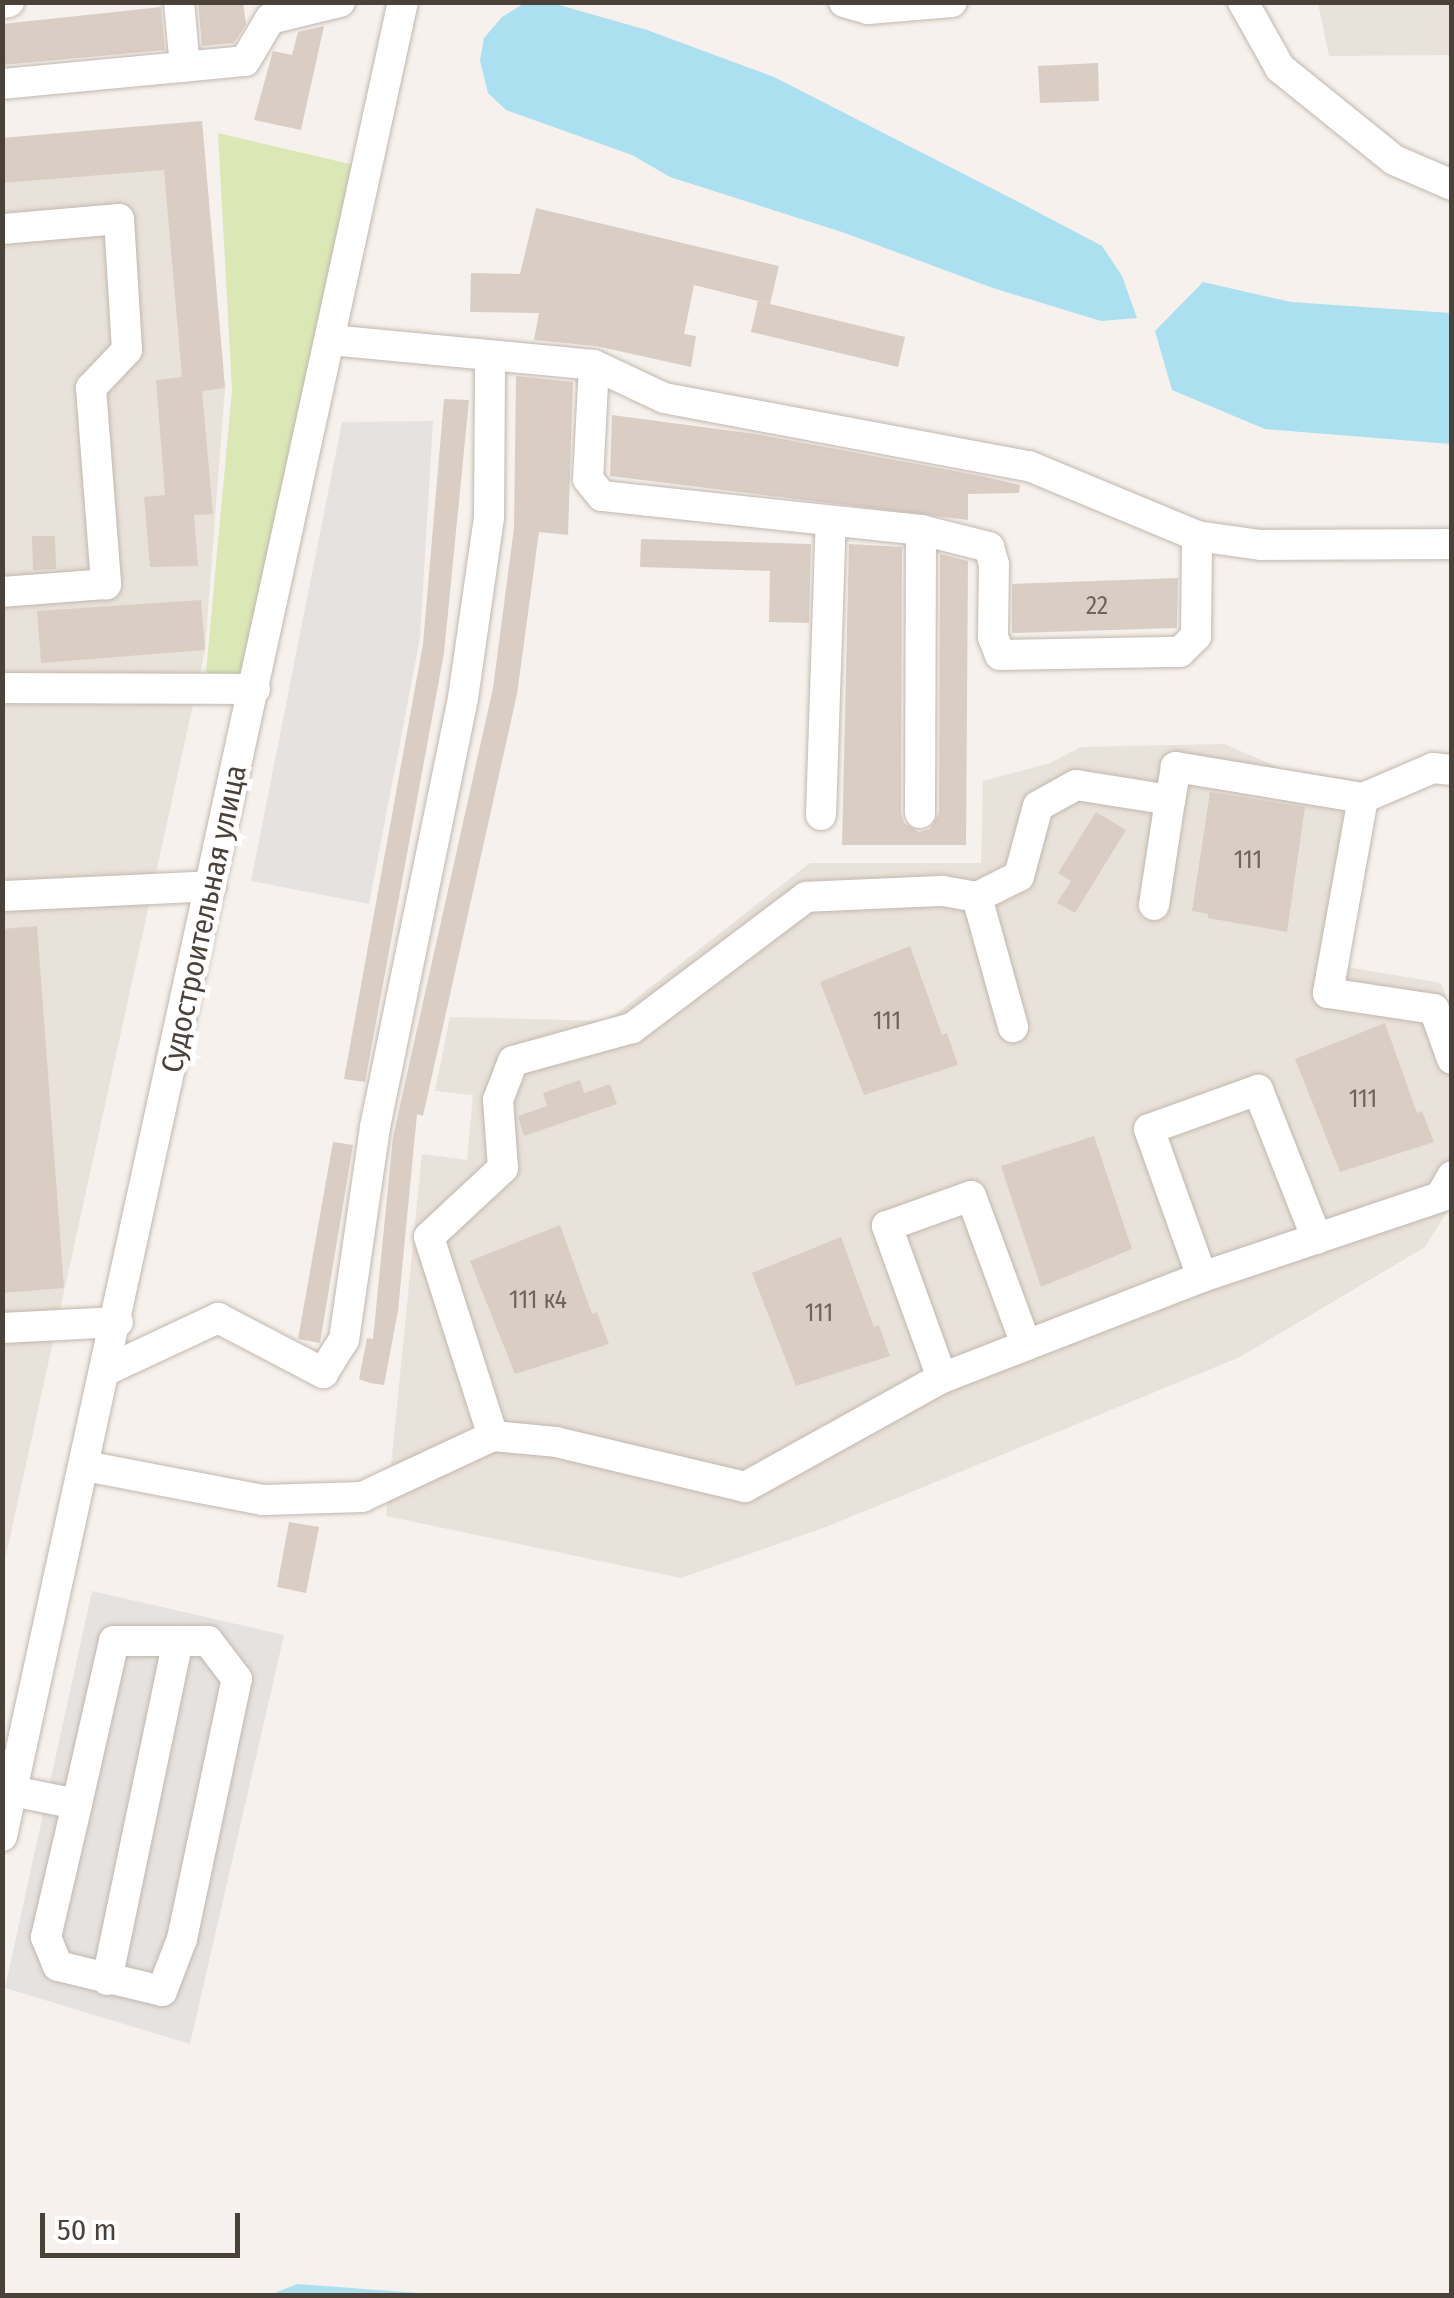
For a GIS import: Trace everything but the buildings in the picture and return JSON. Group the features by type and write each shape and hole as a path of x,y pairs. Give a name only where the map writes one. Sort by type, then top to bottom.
{"street":[{"path":"179,2 185,67"},
{"path":"2,84 245,61 270,19 340,2"},
{"name":"Судостроительная улица","path":"2,1836 118,1322 404,2"},
{"path":"844,2 868,10 952,2"},
{"path":"1243,2 1280,68 1394,160 1452,185"},
{"path":"2,229 120,219 127,350 91,388 106,584 2,592"},
{"path":"330,340 594,364 664,398 1029,466 1197,536 1260,545 1452,544"},
{"path":"107,1370 218,1318 323,1373 344,1340 375,1127 463,698 488,517 490,356"},
{"path":"594,364 588,479 602,496 921,530 990,547 994,564 993,637 1000,656 1180,652 1196,636 1197,536"},
{"path":"821,815 830,521"},
{"path":"920,813 921,530"},
{"path":"3,682 254,689"},
{"path":"1154,905 1176,766 1363,798 1432,768 1452,770"},
{"path":"493,1436 429,1237 503,1168 498,1100 513,1060 632,1028 806,897 942,892 977,897 1020,876 1038,806 1076,785 1170,800"},
{"path":"1363,798 1328,993 1434,1010 1452,1059"},
{"path":"2,896 211,886"},
{"path":"977,897 1013,1028"},
{"path":"1202,1276 1149,1129 1258,1090 1317,1239"},
{"path":"85,1466 263,1500 362,1497 493,1436 556,1442 745,1487 942,1378 1202,1276 1440,1197 1452,1176"},
{"path":"942,1378 888,1226 972,1196 1026,1345"},
{"path":"2,1328 118,1322"},
{"path":"114,1641 178,1641 208,1641 237,1678 182,1940 162,1991 58,1966 46,1937 114,1641"},
{"path":"107,1980 178,1641"},
{"path":"12,1792 77,1804"}],"shaded area":[{"path":"1318,3 1451,3 1451,55 1329,56"},
{"path":"202,121 225,388 205,650 3,1569 3,138"},
{"path":"433,421 420,638 369,904 251,881 342,422"},
{"path":"1224,744 1280,768 1381,784 1347,967 1441,983 1451,1012 1451,1205 1425,1247 1240,1357 826,1527 681,1578 386,1516 422,1154 467,1160 473,1095 435,1091 450,1017 607,1021 810,863 981,863 983,781 1050,763 1081,747"},
{"path":"92,1591 284,1635 190,2044 5,1988"}],"green space":[{"path":"218,133 354,165 249,677 206,673 232,390"}],"water":[{"path":"525,3 552,3 647,30 774,77 1030,208 1102,246 1122,276 1137,318 1101,321 993,288 842,232 670,177 632,155 506,110 488,93 480,61 484,38 502,17"},
{"path":"1203,282 1291,302 1451,313 1451,444 1265,429 1172,390 1155,331"},
{"path":"297,2284 445,2295 270,2295"}]}
